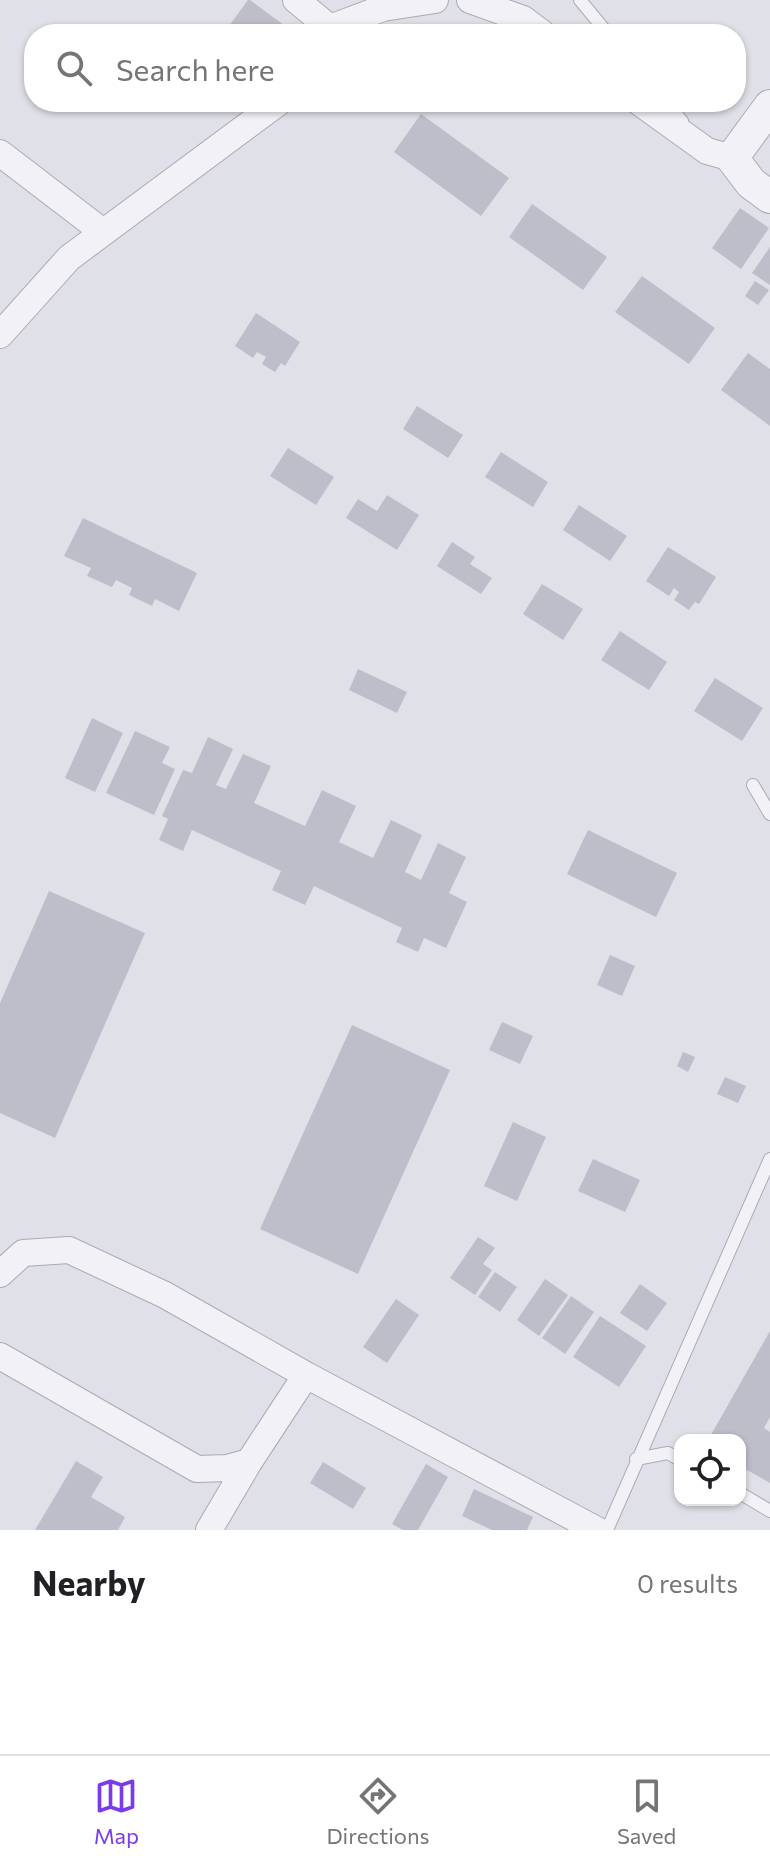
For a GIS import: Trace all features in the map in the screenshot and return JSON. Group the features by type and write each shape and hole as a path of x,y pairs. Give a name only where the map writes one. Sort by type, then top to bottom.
{"street":[{"path":"296,0 321,24"},
{"path":"345,24 383,8 435,0"},
{"path":"470,0 530,24"},
{"path":"720,154 770,106"},
{"path":"0,335 69,258 265,112"},
{"path":"655,112 720,154 770,197"},
{"path":"0,153 103,232"},
{"path":"0,1274 23,1253 69,1250 165,1295 306,1375 597,1530"},
{"path":"0,1356 197,1469 227,1468 249,1462"},
{"path":"209,1530 306,1375"}],"lane":[{"path":"580,0 600,24"},
{"path":"676,112 720,154"},
{"path":"753,785 770,814"},
{"path":"607,1530 770,1159"},
{"path":"636,1459 668,1453 674,1456"},
{"path":"746,1497 770,1511"}],"building":[{"path":"250,0 282,24 230,24"},
{"path":"421,114 509,178 481,216 394,152"},
{"path":"532,204 607,257 583,290 509,237"},
{"path":"740,208 769,228 741,269 712,248"},
{"path":"770,247 770,285 752,273"},
{"path":"642,276 715,328 689,364 615,312"},
{"path":"755,281 769,290 758,305 745,296"},
{"path":"256,313 300,342 285,366 281,363 275,372 262,364 266,357 257,352 253,358 235,346"},
{"path":"748,353 770,369 770,426 721,390"},
{"path":"417,406 463,435 448,458 403,429"},
{"path":"288,448 334,477 316,505 270,476"},
{"path":"501,452 548,482 533,507 485,477"},
{"path":"387,495 419,515 397,550 346,518 358,499 377,511"},
{"path":"579,505 627,536 610,561 563,530"},
{"path":"83,518 197,573 179,611 155,599 152,606 129,595 132,588 116,580 112,587 87,576 91,568 64,556"},
{"path":"452,542 475,557 470,564 492,578 481,594 437,566"},
{"path":"668,547 716,577 699,604 695,602 689,610 674,600 679,592 674,588 669,596 646,581"},
{"path":"542,584 583,609 563,640 523,614"},
{"path":"620,631 667,662 649,690 601,660"},
{"path":"358,669 407,692 397,713 349,690"},
{"path":"715,678 763,708 742,741 694,711"},
{"path":"92,718 123,733 95,792 65,778"},
{"path":"135,731 170,747 162,763 175,769 154,815 106,793"},
{"path":"208,737 233,749 216,785 226,789 243,754 271,766 254,803 305,826 322,790 356,806 339,842 373,858 391,820 422,835 405,872 421,880 438,843 466,857 449,893 467,902 446,948 424,938 418,952 396,942 402,928 314,886 305,905 272,890 281,871 192,830 183,851 159,840 168,819 162,816 183,770 192,773"},
{"path":"588,830 677,873 656,917 567,874"},
{"path":"49,891 145,933 55,1138 0,1113 0,1003"},
{"path":"610,955 635,966 622,996 597,985"},
{"path":"502,1022 533,1036 520,1064 489,1050"},
{"path":"352,1025 450,1070 358,1274 260,1229"},
{"path":"683,1052 695,1057 688,1072 677,1066"},
{"path":"725,1077 746,1086 738,1103 717,1094"},
{"path":"513,1122 546,1137 517,1201 484,1186"},
{"path":"593,1159 640,1180 625,1212 578,1191"},
{"path":"478,1237 495,1248 483,1264 492,1270 475,1295 450,1278"},
{"path":"495,1272 517,1287 500,1312 478,1297"},
{"path":"545,1279 568,1295 539,1336 517,1320"},
{"path":"640,1284 667,1303 647,1331 620,1313"},
{"path":"571,1296 594,1312 565,1354 542,1338"},
{"path":"396,1299 419,1315 387,1363 363,1347"},
{"path":"600,1316 646,1346 619,1387 573,1357"},
{"path":"770,1331 770,1417 764,1428 770,1432 770,1483 746,1469 746,1434 711,1434"},
{"path":"76,1461 103,1477 91,1497 125,1517 118,1530 35,1530"},
{"path":"323,1462 366,1488 353,1509 310,1483"},
{"path":"426,1464 448,1477 418,1530 403,1530 392,1524"},
{"path":"474,1489 533,1517 527,1530 492,1530 462,1516"}]}
